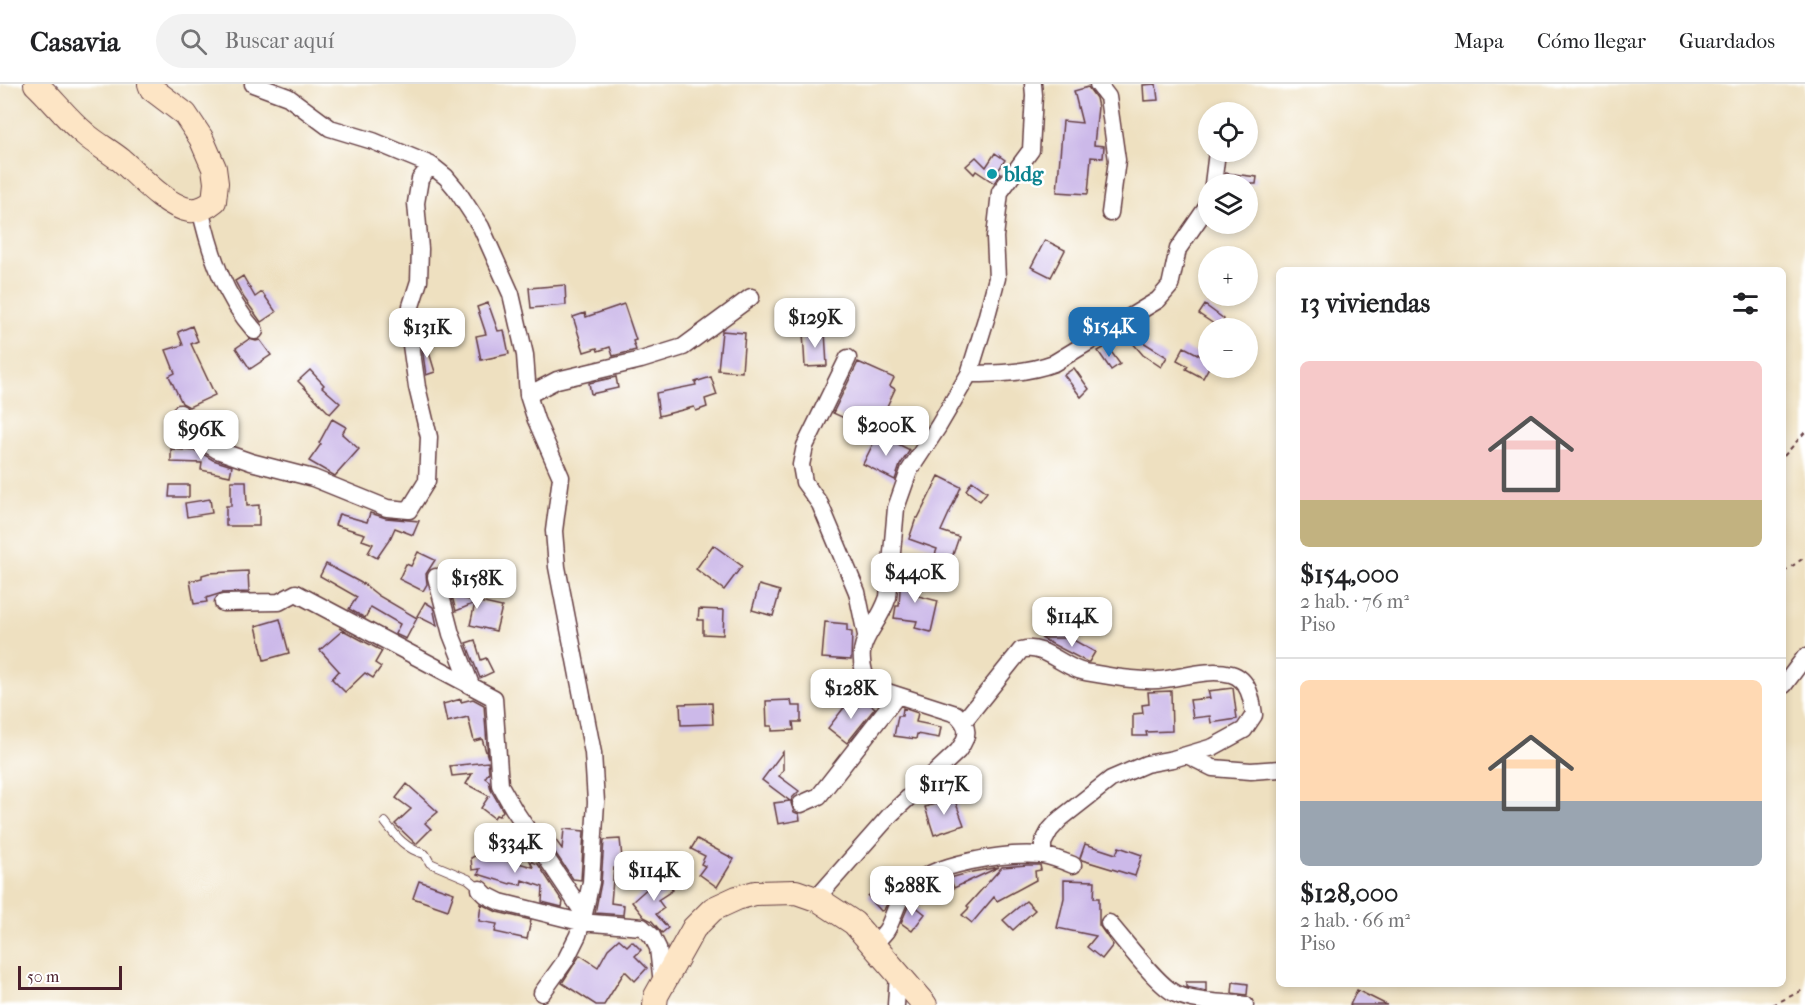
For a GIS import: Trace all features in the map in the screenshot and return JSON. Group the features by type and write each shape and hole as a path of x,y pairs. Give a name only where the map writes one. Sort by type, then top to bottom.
{"street":[{"path":"36,84 55,101 84,134 120,159 150,187 176,205 190,210 207,207 214,201 216,183 214,168 201,138 185,114 152,89 150,84"},
{"path":"253,84 288,97 330,128 373,141 431,165 446,177 481,227 511,294 525,355 528,395 536,420 561,477 554,531 556,567 593,753 596,802 591,882 578,935 565,961 542,993"},
{"path":"816,900 891,814 958,751 967,731 964,721 956,714 869,686 861,668 863,646 866,635 884,610 888,597 896,508 909,471 969,374 998,278 995,237 1000,192 1031,150 1033,84"},
{"path":"1098,84 1108,97 1117,159 1110,213"},
{"path":"180,413 184,420 200,434 204,442 217,450 251,462 313,477 387,508 409,510 427,481 429,436 417,387 410,338 411,306 419,281 420,249 416,203 420,179 431,165"},
{"path":"200,208 206,236 222,282 255,331"},
{"path":"969,374 1037,369 1054,363 1158,300 1170,286 1178,249 1198,220"},
{"path":"528,395 557,380 641,360 683,347 751,297"},
{"path":"848,358 806,446 801,465 804,482 820,504 857,592 866,635"},
{"path":"436,577 451,634 471,685"},
{"path":"223,603 279,602 296,593 494,698 500,785 582,918"},
{"path":"964,721 1021,651 1029,648 1037,649 1082,672 1140,680 1159,680 1206,672 1232,674 1245,684 1252,698 1254,716 1244,730 1213,747 1146,764 1101,785 1050,830 1042,843 1043,855"},
{"path":"1786,682 1805,657"},
{"path":"801,804 819,796 897,696"},
{"path":"1187,755 1213,768 1251,771 1276,769"},
{"path":"873,945 886,931 894,909 904,892 930,873 989,857 1043,855 1073,865"},
{"path":"480,889 500,902 642,927 652,936 658,948 658,994"},
{"path":"658,994 694,928 713,909 755,893 796,892 816,900 854,923 925,1005"},
{"path":"1109,923 1173,993 1187,998 1245,1005"},
{"path":"896,1005 898,974"}],"lane":[{"path":"386,822 401,842 412,850 425,854 430,863 468,879 480,889"}],"path":[{"path":"1786,454 1805,432"},
{"path":"1786,571 1805,557"},
{"path":"1773,1005 1805,989"}],"building":[{"path":"1156,84 1158,100 1144,101 1143,85"},
{"path":"1088,87 1096,98 1098,107 1094,145 1104,146 1103,158 1091,157 1088,194 1057,192 1063,121 1082,123 1074,91"},
{"path":"995,153 1005,160 998,171 1001,173 994,183 976,171 974,174 966,166 976,157 986,167"},
{"path":"1045,240 1065,250 1051,277 1031,267"},
{"path":"243,276 255,297 262,292 276,312 261,322 235,281"},
{"path":"565,285 566,305 531,308 529,288"},
{"path":"488,303 498,331 504,330 509,354 481,360 476,336 486,334 477,307"},
{"path":"624,304 636,340 633,341 636,350 613,356 610,347 584,352 573,317 585,313 586,317"},
{"path":"1206,306 1223,318 1205,318 1199,314"},
{"path":"192,326 198,341 191,344 215,395 189,407 182,403 169,376 175,373 166,350 183,345 178,332"},
{"path":"722,331 745,333 742,372 718,370"},
{"path":"825,331 827,366 805,367 803,332"},
{"path":"1127,332 1167,357 1161,367 1143,355 1125,334"},
{"path":"249,339 260,340 271,355 250,369 236,348"},
{"path":"425,339 435,372 426,375 421,340"},
{"path":"1107,346 1120,364 1111,370 1098,351"},
{"path":"1184,347 1198,354 1198,375 1186,369 1188,366 1177,360"},
{"path":"858,362 894,378 890,386 895,389 875,432 833,413"},
{"path":"1074,368 1089,389 1081,397 1064,375"},
{"path":"310,370 324,385 322,387 340,403 330,414 298,381"},
{"path":"616,377 618,388 591,394 589,383"},
{"path":"711,377 717,395 705,399 707,407 696,411 694,407 659,416 656,393 696,385 695,382"},
{"path":"332,419 346,427 342,434 359,449 335,476 309,461 321,444 319,443"},
{"path":"878,434 910,450 900,465 895,480 863,464"},
{"path":"171,449 198,451 213,460 232,466 230,476 201,470 202,463 171,462"},
{"path":"939,476 961,487 941,531 959,537 948,569 932,563 937,549 909,539 916,518"},
{"path":"231,481 246,481 247,506 259,505 259,526 226,526 226,506 231,506"},
{"path":"972,481 987,492 980,501 966,490"},
{"path":"170,485 189,485 189,497 169,497"},
{"path":"210,499 212,513 187,517 185,503"},
{"path":"370,513 386,518 419,521 413,535 395,528 377,558 368,553 373,544 362,540 365,534 335,525 339,514 367,522"},
{"path":"713,545 742,566 724,590 696,569"},
{"path":"418,552 435,560 426,574 427,584 423,591 399,579 406,564 411,566"},
{"path":"326,564 365,585 417,618 406,639 395,634 400,624 371,607 365,618 349,609 357,597 320,576"},
{"path":"248,571 249,592 222,593 206,598 207,602 194,604 190,581 202,578 202,575 209,573"},
{"path":"901,574 918,574 918,596 938,601 931,632 915,628 917,621 894,618 896,606 899,606"},
{"path":"456,580 462,598 502,607 496,631 470,625 475,603 456,611 448,582"},
{"path":"759,585 780,591 773,616 752,610"},
{"path":"425,602 433,607 437,626 417,616"},
{"path":"699,609 724,610 723,635 703,634 703,620 698,620"},
{"path":"280,619 289,653 264,660 256,626"},
{"path":"825,622 847,624 847,631 852,632 851,660 822,658"},
{"path":"343,630 382,651 375,663 381,667 373,678 365,673 345,692 332,679 339,671 320,650"},
{"path":"1041,638 1070,638 1095,652 1087,662"},
{"path":"475,640 481,660 486,658 493,672 480,678 466,643"},
{"path":"1233,688 1237,719 1211,723 1210,716 1193,718 1190,700 1210,698 1208,691"},
{"path":"1171,691 1172,731 1146,732 1147,736 1133,736 1133,714 1143,713 1142,705 1149,704 1148,692"},
{"path":"461,699 461,702 473,699 484,705 488,758 482,739 474,741 468,717 447,722 443,704"},
{"path":"863,699 875,708 847,743 828,728 850,700 857,707"},
{"path":"791,700 792,706 801,706 801,722 793,722 794,730 772,731 772,726 767,726 766,701"},
{"path":"712,703 713,724 681,725 680,704"},
{"path":"903,708 918,713 916,722 941,727 939,738 917,734 916,739 894,736 898,716 902,716"},
{"path":"783,752 783,770 779,776 799,791 792,798 791,803 794,812 799,814 800,820 778,824 774,803 790,801 762,780"},
{"path":"488,762 489,772 485,778 489,781 491,790 503,811 494,818 481,808 489,796 466,784 472,774 452,776 450,766"},
{"path":"407,784 438,812 425,823 431,829 416,844 395,824 411,809 396,798"},
{"path":"954,798 964,825 934,835 925,807"},
{"path":"537,826 550,827 547,828 562,849 564,829 584,831 581,880 573,879"},
{"path":"620,839 623,867 614,868 611,903 624,905 623,915 595,913 601,883 604,840"},
{"path":"697,839 734,859 717,887 699,874 705,866 701,864 705,856 691,849"},
{"path":"1085,844 1116,854 1119,847 1142,855 1135,876 1082,860 1080,858"},
{"path":"489,848 489,855 533,867 530,861 538,864 563,902 562,907 542,902 543,887 522,880 521,885 510,884 478,874 480,869 472,870 471,858"},
{"path":"1040,865 1041,870 1035,871 1036,880 997,901 994,897 972,923 962,915 969,908 967,906 1002,867"},
{"path":"999,867 954,888 950,878 972,872"},
{"path":"665,877 673,890 658,900 664,908 656,914 668,928 662,933 652,921 644,917 632,902 651,885"},
{"path":"888,879 895,887 884,910 881,911 868,896"},
{"path":"1064,880 1095,881 1094,898 1099,898 1099,925 1113,945 1102,959 1087,947 1096,936 1057,928 1064,898"},
{"path":"419,881 454,893 448,910 413,898"},
{"path":"1026,901 1035,910 1013,930 1003,920"},
{"path":"910,902 925,914 912,931 901,923"},
{"path":"481,904 497,912 531,920 527,939 495,932 497,924 479,921"},
{"path":"619,939 627,946 632,941 641,950 635,956 647,968 635,981 625,971 604,1005 596,1005 562,983 580,955 598,967 608,949"},
{"path":"1186,982 1206,982 1206,991 1186,987"},
{"path":"1233,982 1248,984 1247,995 1232,993"},
{"path":"1357,990 1387,1005 1350,1005"}],"place":[{"name":"bldg","path":"992,174"}]}
